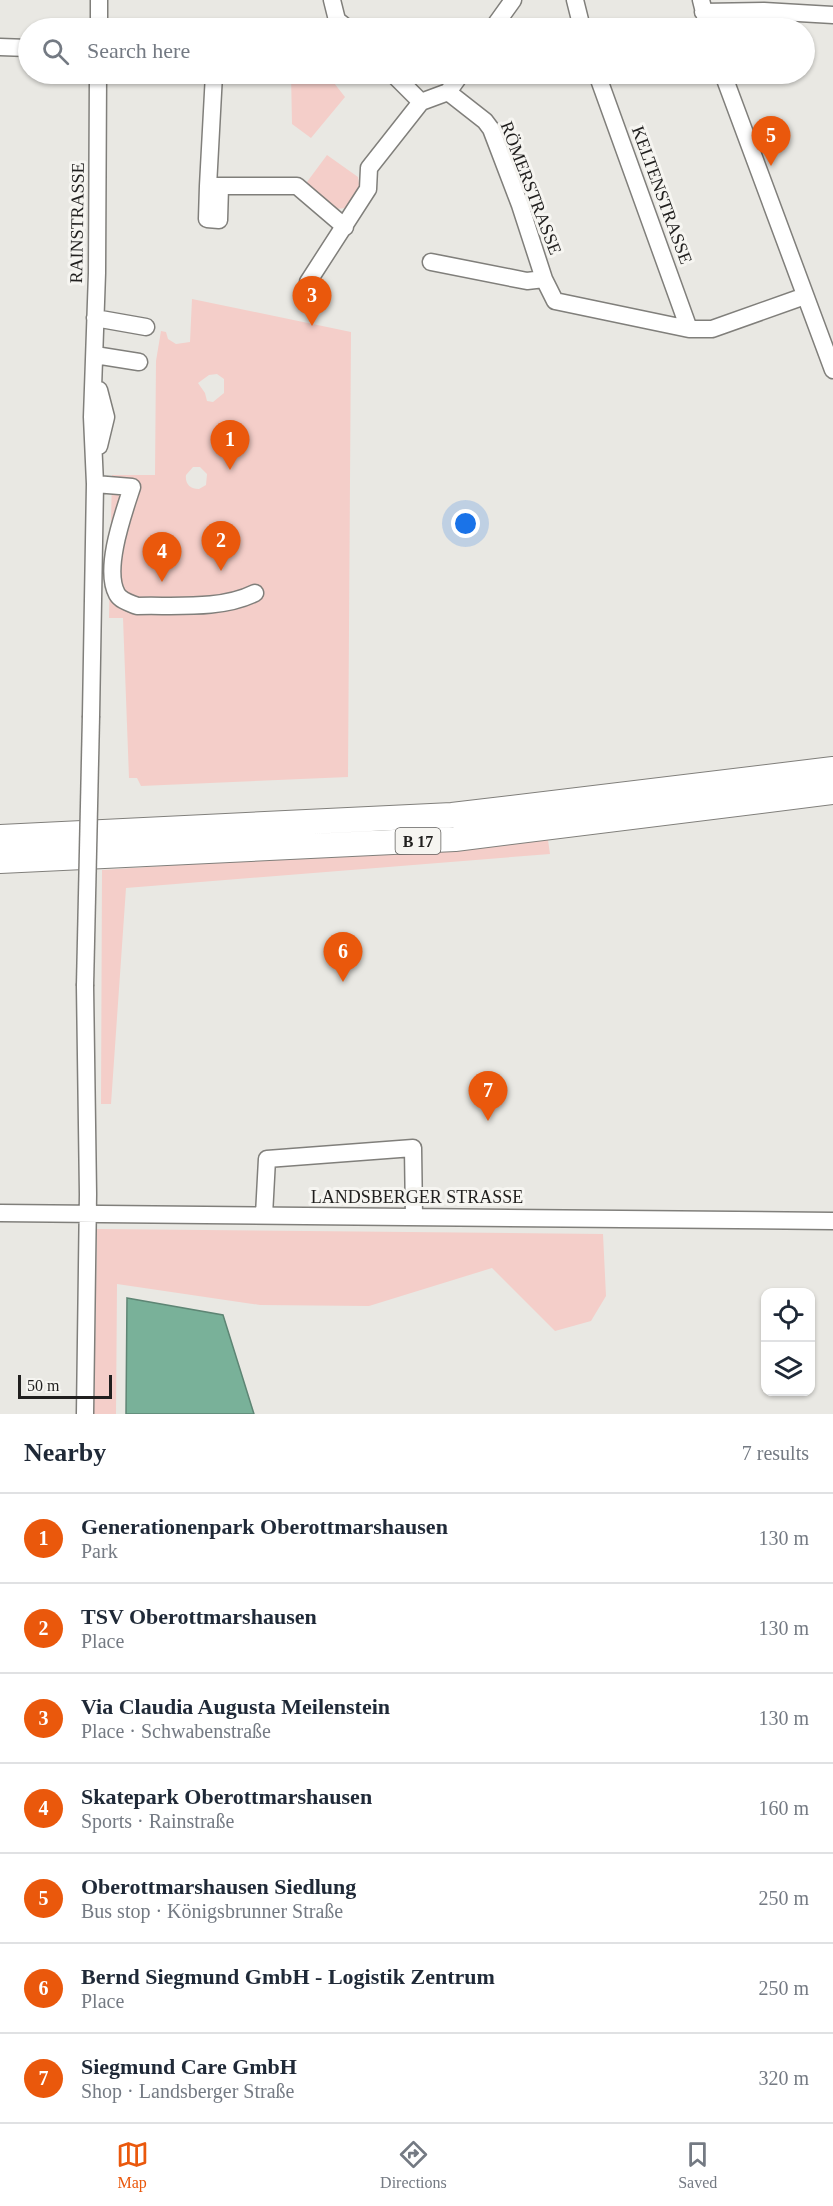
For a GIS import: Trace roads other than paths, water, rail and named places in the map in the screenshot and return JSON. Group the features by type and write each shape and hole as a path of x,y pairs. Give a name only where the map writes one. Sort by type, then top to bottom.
{"highway":[{"name":"B 17","path":"0,837 452,815 833,769"},
{"name":"B 17","path":"0,861 455,839 833,792"}],"street":[{"path":"99,0 99,18"},
{"path":"332,0 336,18"},
{"path":"575,0 580,18"},
{"path":"498,18 507,2"},
{"path":"702,6 833,15"},
{"path":"0,48 18,48"},
{"name":"RAINSTRASSE","path":"85,1414 88,1214 85,986 95,484 92,417 96,318 98,84"},
{"path":"214,84 214,186 297,186 345,227"},
{"path":"403,84 421,102"},
{"path":"308,282 368,189 369,168 421,102 448,92 454,84"},
{"name":"KELTENSTRASSE","path":"601,84 689,330"},
{"path":"727,84 833,370"},
{"name":"RÖMERSTRASSE","path":"448,92 485,121 491,129 520,205 544,279 555,301 689,330 712,329 805,296"},
{"name":"RÖMERSTRASSE","path":"431,262 526,281 544,279"},
{"path":"96,318 146,327"},
{"path":"95,355 139,362"},
{"path":"95,484 133,482 114,550 113,571 118,594 126,602 137,606 223,603 243,599 255,593"},
{"path":"264,1215 267,1159 413,1148 414,1217"},
{"name":"LANDSBERGER STRASSE","path":"0,1212 833,1221"}],"place":[{"name":"Oberottmarshausen Siedlung","path":"771,166"},
{"name":"Via Claudia Augusta Meilenstein","path":"312,326"},
{"name":"Generationenpark Oberottmarshausen","path":"230,470"},
{"name":"TSV Oberottmarshausen","path":"221,571"},
{"name":"Skatepark Oberottmarshausen","path":"162,582"},
{"name":"Bernd Siegmund GmbH - Logistik Zentrum","path":"343,982"},
{"name":"Siegmund Care GmbH","path":"488,1121"}]}
